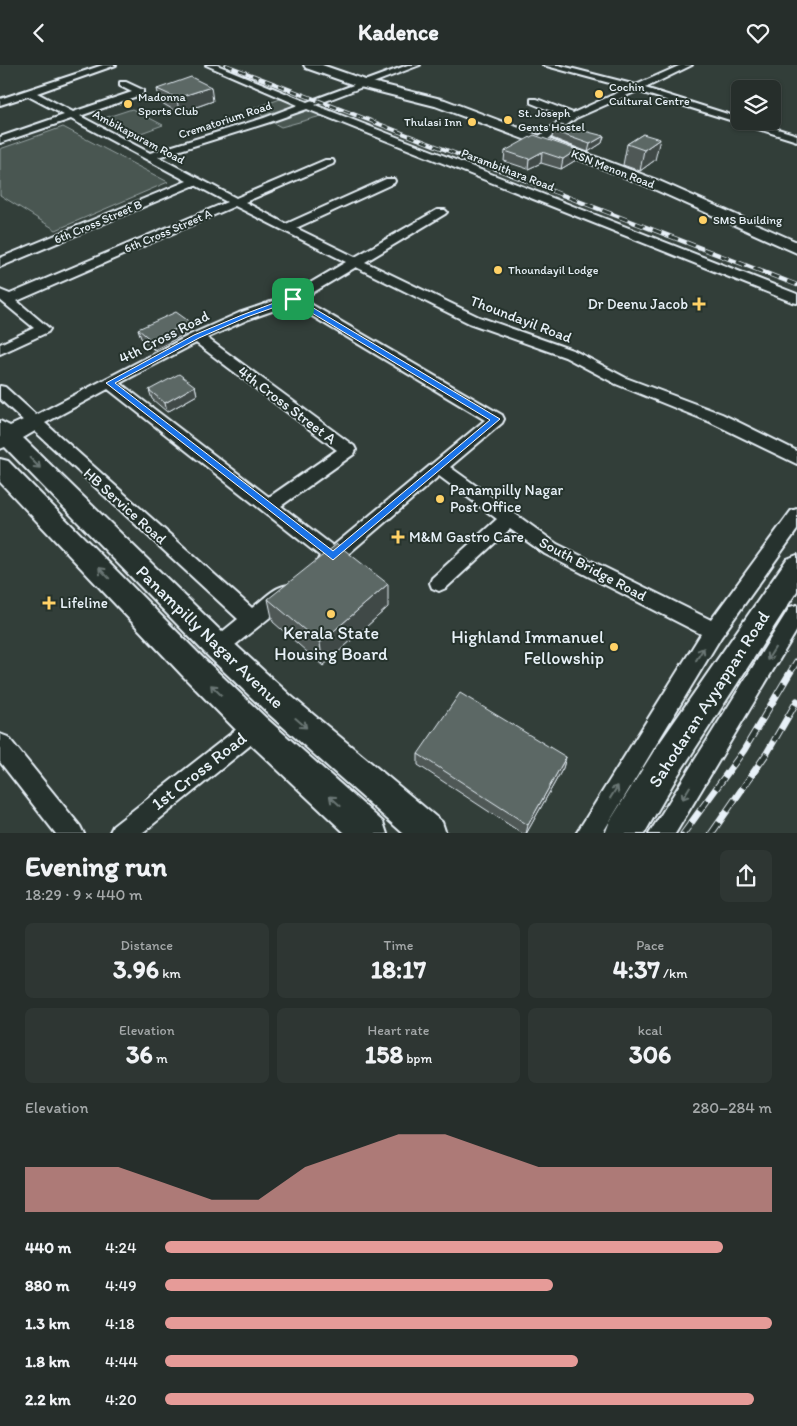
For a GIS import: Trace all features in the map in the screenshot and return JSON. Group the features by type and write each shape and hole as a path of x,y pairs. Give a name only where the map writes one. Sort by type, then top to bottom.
{"main road":[{"name":"Sahodaran Ayyappan Road","path":"623,833 666,763 797,567"}],"street":[{"path":"0,102 112,65"},
{"name":"Parambithara Road","path":"210,65 306,105 797,299"},
{"name":"KSN Menon Road","path":"310,65 364,84 440,103 652,183 797,248"},
{"name":"Crematorium Road","path":"150,156 267,120 416,65"},
{"path":"547,65 637,88 731,118"},
{"path":"539,141 573,116 688,65"},
{"path":"0,140 140,92 123,84"},
{"name":"Ambikapuram Road","path":"30,93 238,202"},
{"path":"534,101 573,116"},
{"path":"771,130 797,138"},
{"name":"6th Cross Street A","path":"4,297 238,202 329,162"},
{"name":"6th Cross Street B","path":"0,263 196,181"},
{"path":"287,229 390,181"},
{"name":"Thoundayil Road","path":"238,202 287,229 474,320 570,354 622,381 716,418 797,458"},
{"name":"4th Cross Road","path":"34,422 197,337 244,316 293,299 441,212"},
{"path":"0,350 43,329 4,297"},
{"path":"192,666 333,556 496,419 293,299"},
{"name":"4th Cross Street A","path":"197,337 348,451 268,507"},
{"path":"110,383 333,556"},
{"name":"HB Service Road","path":"0,391 252,620"},
{"path":"3,436 34,422"},
{"name":"Panampilly Nagar Avenue","path":"3,436 218,647 281,706 430,833"},
{"name":"Panampilly Nagar Avenue","path":"0,467 192,666 255,727 371,833"},
{"name":"South Bridge Road","path":"438,467 508,520 551,549 714,631"},
{"path":"588,833 714,631 797,516"},
{"path":"439,583 508,520"},
{"path":"661,833 797,613"},
{"path":"255,727 281,706"},
{"name":"1st Cross Road","path":"120,833 255,727"},
{"path":"0,745 72,833"}],"shaded area":[{"path":"283,98 294,102 294,105 263,116 252,109"},
{"path":"307,108 325,115 281,127 272,122"},
{"path":"132,109 163,125 130,137 98,120"},
{"path":"63,127 168,182 56,230 0,195 0,149"}],"building":[{"path":"191,77 211,87 177,98 157,89"},
{"path":"561,125 604,136 590,144 553,131"},
{"path":"643,134 660,139 644,150 627,144"},
{"path":"534,135 577,150 563,159 542,152 529,159 505,151"},
{"path":"176,312 190,322 152,341 138,329"},
{"path":"179,374 195,386 165,403 149,390"},
{"path":"337,544 388,584 320,643 268,599"},
{"path":"460,693 566,757 528,825 418,754"}],"railway":[{"path":"226,65 555,192"},
{"path":"552,191 797,285"},
{"path":"684,833 744,750 797,661"},
{"path":"712,833 767,753 797,701"}],"place":[{"name":"Cochin Cultural Centre","path":"599,94"},
{"name":"Madonna Sports Club","path":"128,104"},
{"name":"St. Joseph Gents Hostel","path":"508,120"},
{"name":"Thulasi Inn","path":"472,122"},
{"name":"SMS Building","path":"703,220"},
{"name":"Thoundayil Lodge","path":"498,270"},
{"name":"Dr Deenu Jacob","path":"699,304"},
{"name":"Panampilly Nagar Post Office","path":"440,499"},
{"name":"M&M Gastro Care","path":"398,537"},
{"name":"Lifeline","path":"49,603"},
{"name":"Kerala State Housing Board","path":"331,614"},
{"name":"Highland Immanuel Fellowship","path":"614,647"}],"route":[{"path":"293,299 496,419 333,556 110,383 197,337 244,316 293,299"}]}
